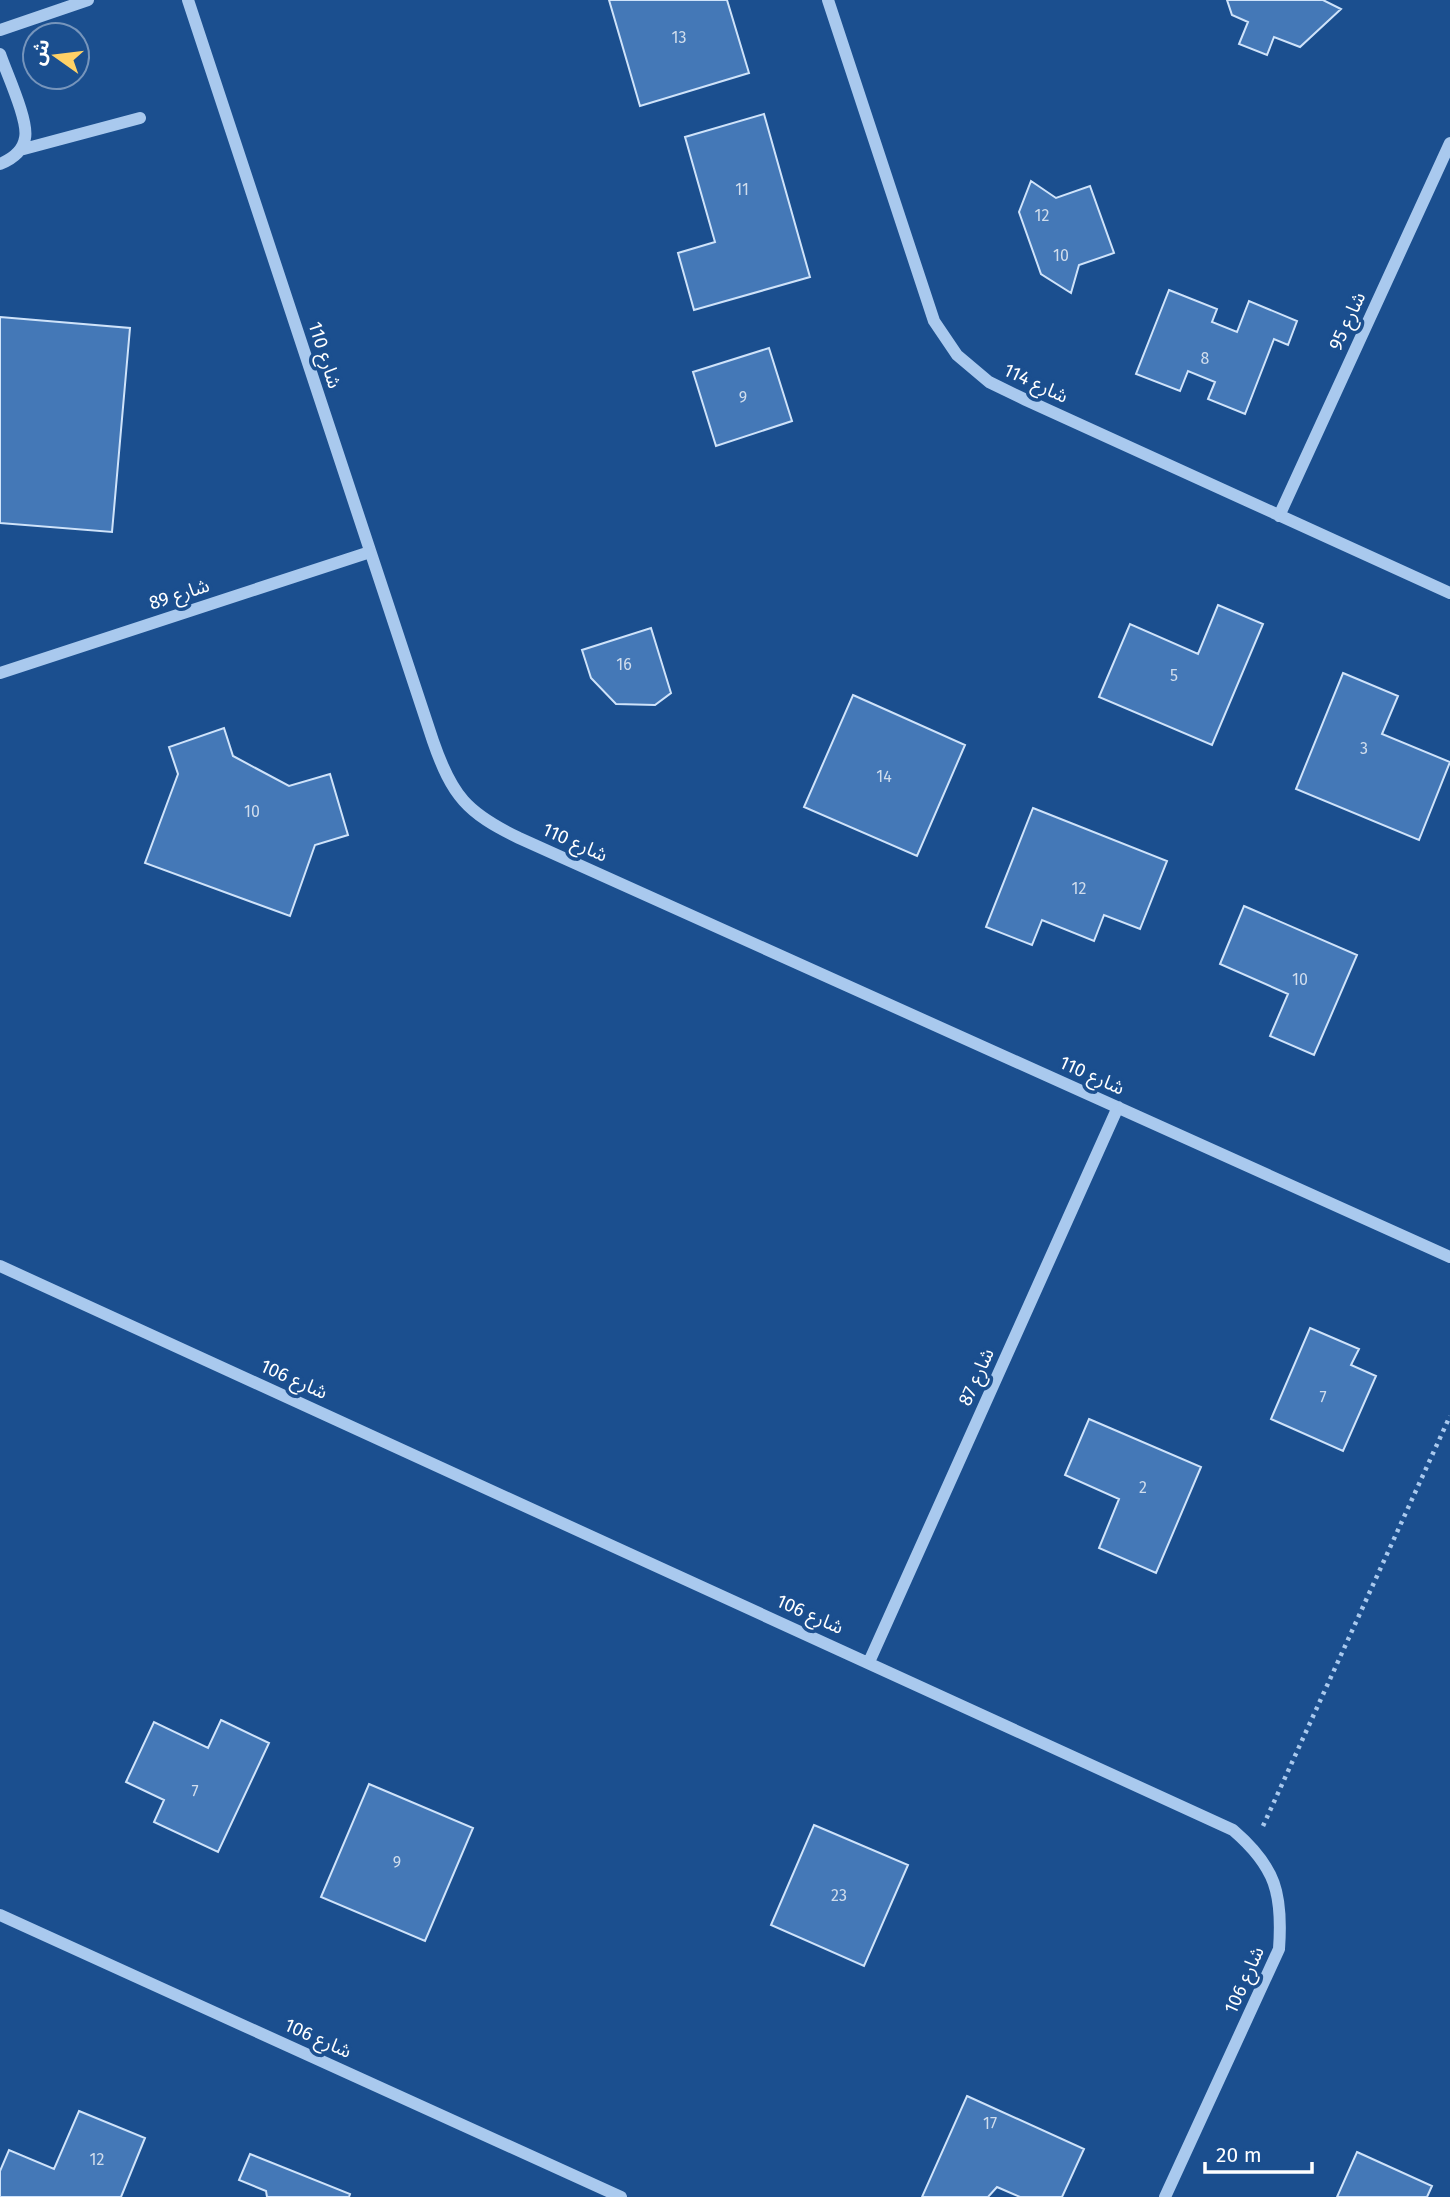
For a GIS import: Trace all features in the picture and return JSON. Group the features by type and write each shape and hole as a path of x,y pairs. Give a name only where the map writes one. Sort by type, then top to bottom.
{"street":[{"path":"0,30 88,0"},
{"name":"شارع 110","path":"188,0 444,773 463,801 489,823 1450,1257"},
{"name":"شارع 114","path":"828,0 934,321 957,355 989,382 1450,593"},
{"path":"0,54 25,124 25,138 20,150 10,160 0,164"},
{"path":"20,150 140,118"},
{"name":"شارع 95","path":"1279,516 1450,143"},
{"name":"شارع 89","path":"0,673 370,552"},
{"name":"شارع 87","path":"869,1662 1118,1107"},
{"name":"شارع 106","path":"0,1266 1233,1830 1253,1848 1273,1878 1282,1913 1279,1949 1165,2197"},
{"name":"شارع 106","path":"0,1915 621,2197"}],"path":[{"path":"1253,1848 1450,1416"}],"building":[{"path":"609,0 727,0 749,73 640,106"},
{"path":"1227,0 1323,0 1341,9 1300,47 1274,37 1267,55 1239,44 1248,22 1232,15"},
{"path":"764,114 810,277 694,310 678,253 715,242 685,137"},
{"path":"1031,181 1056,198 1090,186 1114,253 1079,265 1071,293 1041,274 1019,212"},
{"path":"1169,290 1217,309 1212,322 1237,332 1249,301 1297,321 1288,345 1274,339 1245,414 1208,399 1215,382 1188,371 1180,391 1136,374"},
{"path":"0,317 130,328 112,532 0,523"},
{"path":"769,348 792,421 716,446 693,372"},
{"path":"1218,605 1263,624 1212,745 1099,697 1130,624 1198,654"},
{"path":"651,628 671,693 655,705 616,704 591,678 582,650"},
{"path":"1343,673 1398,696 1382,734 1450,762 1419,840 1296,789"},
{"path":"853,695 965,745 917,856 804,807"},
{"path":"224,728 233,756 289,786 330,774 348,835 315,845 290,916 145,863 178,774 169,747"},
{"path":"1033,808 1167,861 1140,929 1104,915 1094,941 1042,920 1032,945 986,927"},
{"path":"1244,906 1357,955 1314,1055 1270,1036 1288,994 1220,964"},
{"path":"1310,1328 1359,1349 1351,1365 1376,1376 1343,1451 1271,1419"},
{"path":"1089,1419 1201,1467 1156,1573 1099,1548 1119,1499 1065,1475"},
{"path":"221,1720 269,1743 218,1852 154,1822 164,1800 126,1782 154,1722 208,1748"},
{"path":"369,1784 473,1828 425,1941 321,1897"},
{"path":"814,1825 908,1865 864,1966 771,1925"},
{"path":"967,2096 1084,2149 1062,2197 1020,2197 997,2187 988,2197 922,2197"},
{"path":"79,2111 145,2138 121,2197 0,2197 0,2171 9,2150 54,2169"},
{"path":"1357,2152 1432,2186 1427,2197 1337,2197"},
{"path":"250,2154 350,2194 349,2197 267,2197 266,2191 239,2180"}]}
